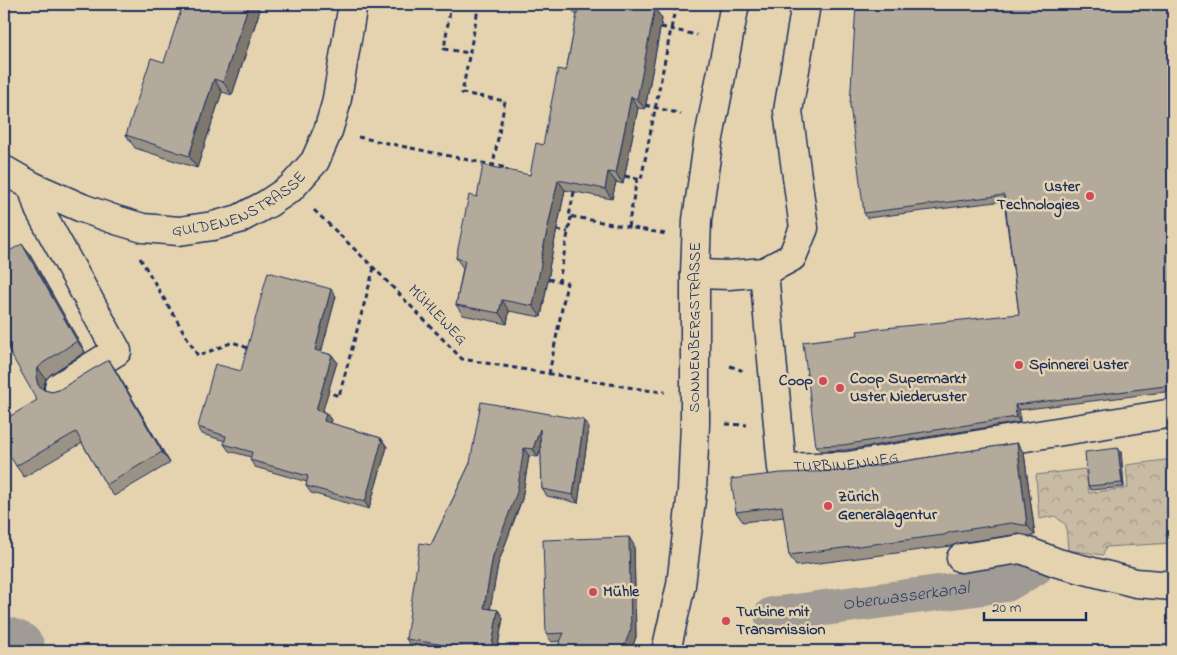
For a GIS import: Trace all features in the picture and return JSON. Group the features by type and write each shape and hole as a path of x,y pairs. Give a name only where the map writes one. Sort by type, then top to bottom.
{"street":[{"name":"GULDENENSTRASSE","path":"4,170 32,186 99,214 143,228 179,231 213,226 238,219 267,204 291,188 314,161 328,131 336,104 354,4"},
{"name":"SONNENBERGSTRASSE","path":"666,651 681,585 692,491 695,424 697,220 708,143 735,4"},
{"path":"695,274 729,275 764,272 792,257 804,228 788,111 806,4"},
{"path":"32,186 39,209 116,351 59,387"},
{"name":"TURBINENWEG","path":"764,272 782,468 848,466 1173,413"},
{"path":"961,558 1021,550 1058,563 1136,583 1173,586"}],"path":[{"path":"452,4 444,49 469,53"},
{"path":"479,4 462,93 505,101 493,165"},
{"path":"625,176 641,180 676,4"},
{"path":"661,27 727,42"},
{"path":"646,105 712,122"},
{"path":"328,131 507,168 506,174"},
{"path":"628,227 637,179"},
{"path":"559,281 574,192"},
{"name":"MÜHLEWEG","path":"311,208 374,268 462,359 646,390"},
{"path":"571,217 696,239"},
{"path":"557,230 568,232"},
{"path":"140,258 198,356 233,342 252,349"},
{"path":"320,390 338,396 374,268"},
{"path":"548,279 567,283 549,374"},
{"path":"729,425 754,425"}],"green space":[{"path":"1173,459 1173,543 1106,547 1103,555 1068,550 1066,525 1055,516 1039,519 1036,475 1085,469 1089,493 1128,488 1126,465"}],"building":[{"path":"183,4 249,4 223,82 214,79 189,156 126,135 151,58 164,62"},
{"path":"571,4 648,4 648,7 655,8 637,99 631,97 616,173 608,172 605,189 558,180 533,306 502,300 499,313 456,305 465,260 456,258 469,195 477,197 483,165 530,175 536,143 543,145 558,69 566,71 578,9 570,7"},
{"path":"856,4 1173,4 1173,385 1015,405 1016,417 843,445 816,446 803,342 858,335 857,331 1019,314 1004,195 864,213 850,105"},
{"path":"22,244 77,341 38,368 36,377 38,385 44,390 52,392 59,390 109,360 162,452 106,485 76,432 16,466 4,445 4,420 37,400 4,342 4,254"},
{"path":"268,272 331,289 315,350 332,355 316,410 326,413 324,421 381,438 365,502 306,486 308,476 250,460 252,452 224,444 226,436 198,427 215,364 241,371"},
{"path":"481,402 584,420 573,495 542,489 540,429 533,449 524,448 517,492 493,556 484,608 498,610 491,651 406,639 420,543 431,545 470,463"},
{"path":"1017,443 1027,525 1011,523 951,532 944,535 789,555 782,506 736,512 731,479 781,473 843,471"},
{"path":"1118,448 1122,483 1088,486 1085,452"},
{"name":"Mühle","path":"629,537 631,629 622,651 556,651 564,633 546,634 543,540"}],"waterway":[{"name":"Oberwasserkanal","path":"772,615 1006,584 1036,567"},
{"path":"4,647 15,651"}],"place":[{"name":"Uster Technologies","path":"1090,196"},
{"name":"Spinnerei Uster","path":"1019,365"},
{"name":"Coop","path":"823,381"},
{"name":"Coop Supermarkt Uster Niederuster","path":"840,388"},
{"name":"Zürich Generalagentur","path":"828,506"},
{"name":"Mühle","path":"593,592"},
{"name":"Turbine mit Transmission","path":"726,621"}]}
